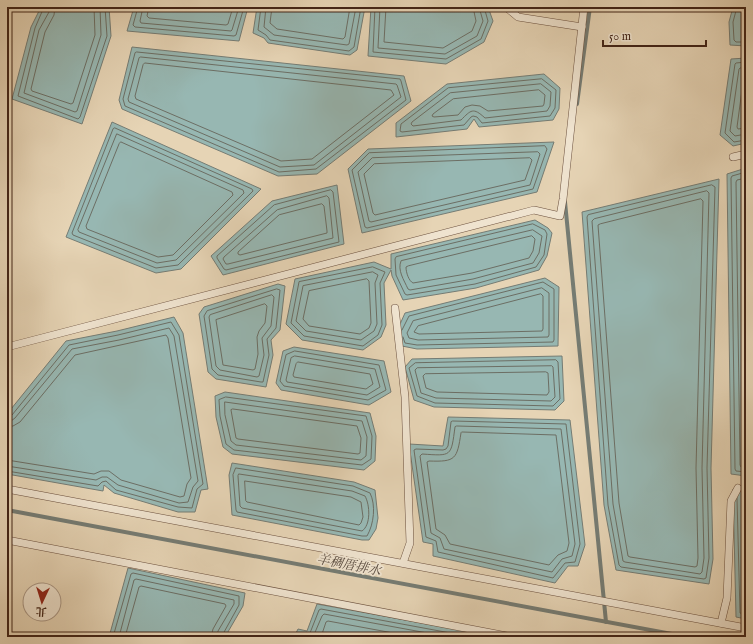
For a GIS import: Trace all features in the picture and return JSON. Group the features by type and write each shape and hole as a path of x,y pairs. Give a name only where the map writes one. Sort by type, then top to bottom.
{"lane":[{"path":"506,7 518,17 582,27"},
{"path":"7,347 534,210 560,216 584,7"},
{"path":"733,157 746,154"},
{"path":"395,308 405,397 410,543 403,563"},
{"path":"721,623 727,598 730,501 738,488"},
{"path":"7,489 746,628"},
{"path":"7,540 512,637"}],"water":[{"path":"41,7 109,7 111,36 82,124 12,99 31,27"},
{"path":"134,7 248,7 239,41 127,31"},
{"path":"257,7 365,7 357,50 350,55 268,43 264,38 253,33"},
{"path":"371,7 488,7 493,21 484,42 446,64 368,56"},
{"path":"733,7 746,7 746,46 730,45 729,22"},
{"path":"132,47 404,76 411,101 317,174 278,176 122,109 119,100"},
{"path":"746,58 746,143 733,146 720,135 731,59"},
{"path":"544,74 560,88 559,109 553,120 479,127 474,119 467,129 396,137 396,123 447,84"},
{"path":"112,122 261,189 181,269 156,273 66,237"},
{"path":"554,142 537,192 362,233 348,169 368,149"},
{"path":"746,168 746,476 731,474 727,174"},
{"path":"719,179 711,468 713,559 709,584 616,570 604,505 582,212"},
{"path":"337,185 344,244 223,275 211,256 272,201"},
{"path":"535,220 548,228 552,233 547,256 539,270 476,288 403,300 392,276 391,270 384,283 386,325 381,337 363,350 302,340 286,324 295,279 374,262 391,269 391,254"},
{"path":"545,278 559,287 558,346 417,349 402,346 397,331 405,313"},
{"path":"278,284 285,286 280,330 271,340 273,355 266,387 216,379 208,372 199,314 204,307"},
{"path":"174,317 183,333 208,489 201,490 195,512 178,512 114,493 104,485 103,491 7,474 7,414 66,341 117,331"},
{"path":"294,347 384,361 391,392 369,405 281,390 276,383 283,351"},
{"path":"562,356 564,401 555,410 434,407 414,400 405,367 412,359"},
{"path":"225,392 370,413 376,436 375,461 364,470 232,454 223,447 216,417 215,396"},
{"path":"448,417 570,420 585,545 578,566 568,566 555,583 433,556 433,544 423,542 409,444 443,446"},
{"path":"232,463 354,482 375,490 378,518 376,529 369,540 362,540 232,515 229,475"},
{"path":"746,484 746,619 736,617 733,489"},
{"path":"128,568 245,593 243,606 225,637 109,637"},
{"path":"317,604 477,633 476,637 294,637 298,629 307,631"}],"waterway":[{"path":"577,104 590,7"},
{"path":"565,202 606,622"},
{"name":"羊稠厝排水","path":"7,510 688,637"}]}
